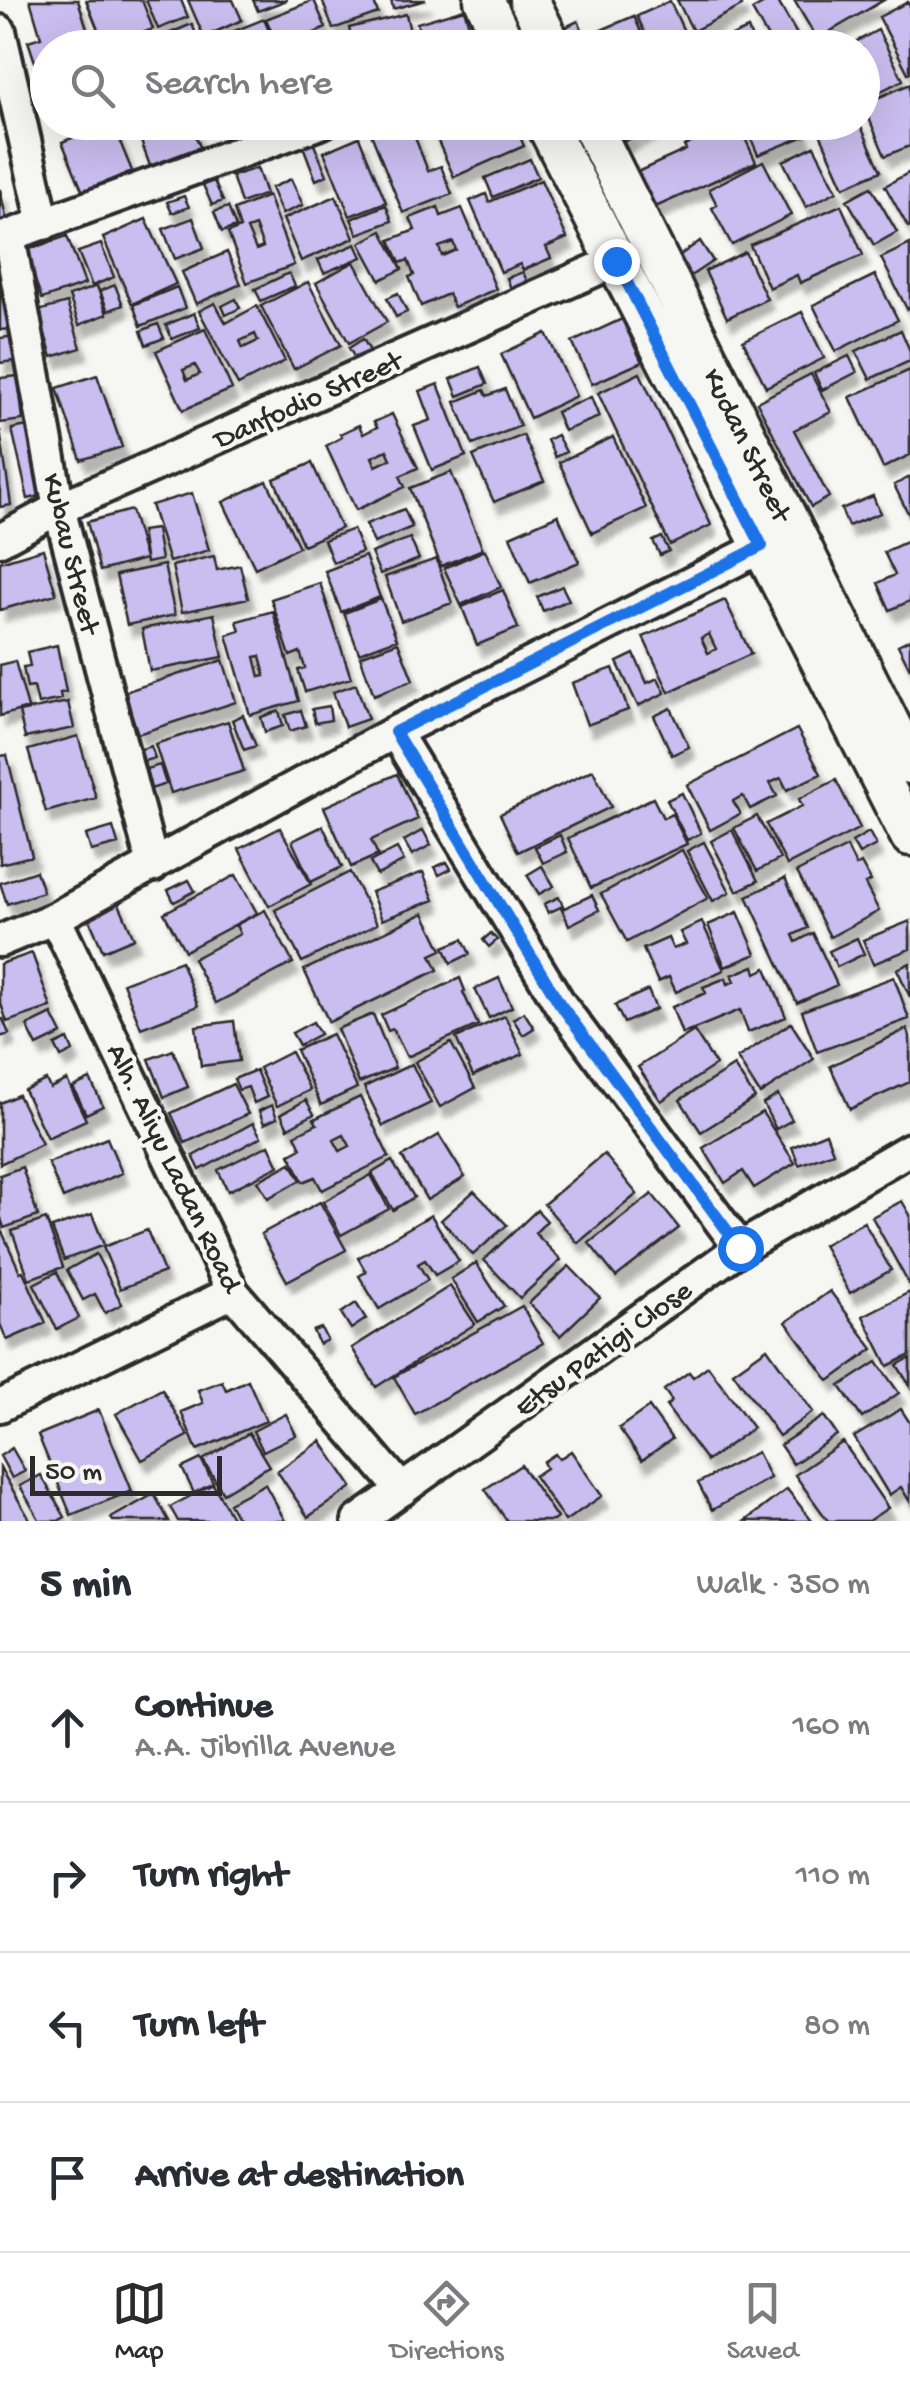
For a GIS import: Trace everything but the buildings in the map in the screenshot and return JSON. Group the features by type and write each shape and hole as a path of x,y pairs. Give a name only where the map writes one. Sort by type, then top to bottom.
{"street":[{"path":"484,0 499,30"},
{"path":"529,0 544,30"},
{"path":"0,31 44,224"},
{"path":"4,238 274,140"},
{"path":"554,140 910,836"},
{"name":"Kudan Street","path":"599,140 910,764"},
{"name":"Kubau Street","path":"4,238 59,508 153,866"},
{"name":"Danfodio Street","path":"0,540 59,508 616,261"},
{"path":"0,941 55,918 395,732 762,546"},
{"path":"395,732 560,1004 740,1248"},
{"name":"Alh. Aliyu Ladan Road","path":"55,918 233,1292 402,1490"},
{"name":"Etsu Patigi Close","path":"358,1521 740,1248 910,1149"},
{"path":"0,1406 233,1292"}],"route":[{"path":"616,261 762,546 395,732 560,1004 740,1248"}]}
